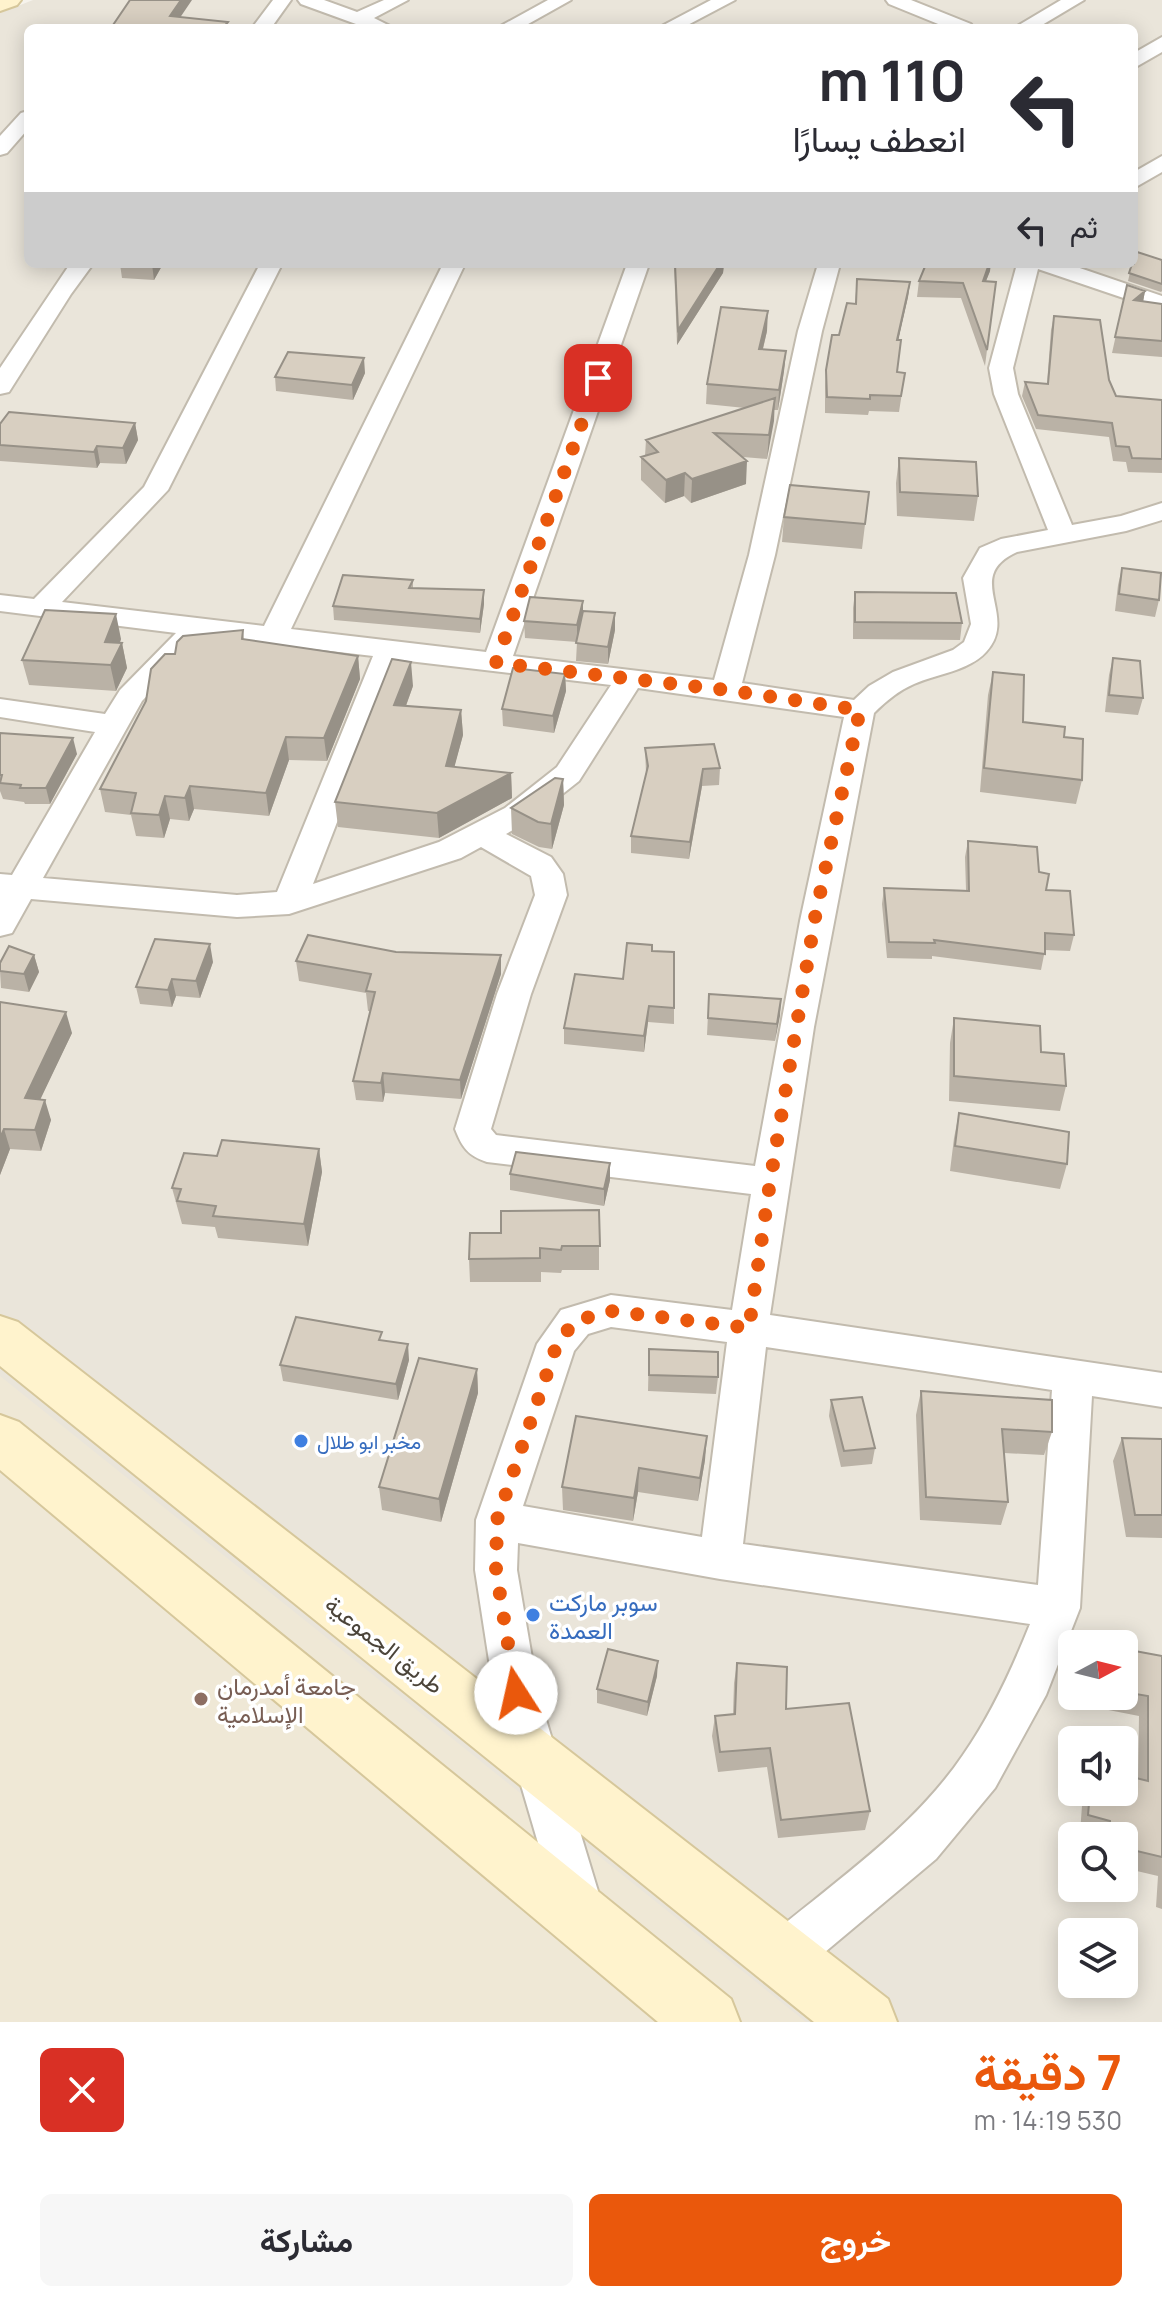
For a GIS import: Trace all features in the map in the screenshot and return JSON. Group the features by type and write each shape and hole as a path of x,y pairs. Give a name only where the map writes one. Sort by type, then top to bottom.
{"main road":[{"path":"0,4 9,0"},
{"name":"طريق الجموعية","path":"10,1345 865,2022"},
{"path":"0,1438 584,1923 708,2022"}],"street":[{"path":"264,24 282,0"},
{"path":"307,0 374,24"},
{"path":"358,18 399,0"},
{"path":"514,24 562,0"},
{"path":"675,24 726,0"},
{"path":"895,0 954,24"},
{"path":"1030,24 1075,0"},
{"path":"1138,59 1162,43"},
{"path":"1138,60 1162,66"},
{"path":"0,149 24,122"},
{"path":"0,387 79,268"},
{"path":"41,608 155,490 269,268"},
{"path":"273,637 452,268"},
{"path":"496,663 637,268"},
{"path":"726,690 762,555 810,331 828,268"},
{"path":"1027,268 1001,368 1006,394 1063,535"},
{"path":"1058,268 1162,304"},
{"path":"720,1560 770,1182 816,912 860,710 879,692 903,678 963,656 976,646 985,624 977,578 990,554 1010,545 1126,523 1162,511"},
{"path":"0,603 726,690 860,710"},
{"path":"0,925 11,886 130,696 197,627"},
{"path":"289,903 389,651"},
{"path":"11,886 237,906 289,903 450,850 516,815 568,774 630,679"},
{"path":"0,708 114,725"},
{"path":"481,834 540,865 547,874 551,895 514,994 473,1129 477,1140 487,1148 770,1182"},
{"path":"584,1923 516,1693 496,1570 497,1520 557,1344 575,1321 611,1311 749,1328 1162,1390"},
{"path":"783,1956 919,1842 979,1772 1030,1680 1058,1608 1073,1377"},
{"path":"497,1520 720,1560 1058,1608"}],"shaded area":[{"path":"33,0 1162,0 1162,2022 694,2022 0,1404 0,13"},
{"name":"جامعة أمدرمان الإسلامية","path":"0,1376 806,2022 0,2022"}],"building":[{"path":"130,0 181,0 170,16 228,22 226,24 114,24"},
{"path":"1138,252 1162,260 1162,284 1129,273 1131,268 1138,268"},
{"path":"675,268 717,268 678,330"},
{"path":"924,268 988,268 983,281 996,282 987,350 963,283 919,281"},
{"path":"857,279 910,282 897,340 901,340 897,372 905,373 901,396 870,395 870,399 827,397 826,370 832,335 839,335 847,303 856,304"},
{"path":"1127,285 1145,291 1134,300 1162,304 1162,341 1115,337"},
{"path":"721,307 768,311 759,349 786,351 779,390 707,384"},
{"path":"1054,316 1100,320 1109,380 1116,396 1162,400 1162,459 1132,458 1129,447 1116,446 1112,423 1038,415 1025,382 1048,384"},
{"path":"288,352 364,358 352,385 275,377"},
{"path":"775,398 769,435 714,433 747,461 692,479 685,473 666,480 641,457 658,452 646,440"},
{"path":"9,412 135,423 123,448 97,446 94,452 0,445 0,424"},
{"path":"899,458 976,462 978,496 900,492"},
{"path":"790,485 869,492 865,524 784,517"},
{"path":"1122,568 1161,573 1159,600 1119,594"},
{"path":"343,575 413,580 409,588 484,590 480,619 333,606"},
{"path":"855,592 956,593 962,623 855,622"},
{"path":"530,597 583,601 577,625 524,621"},
{"path":"45,610 116,614 105,642 122,643 111,665 22,660"},
{"path":"583,611 615,613 608,647 576,643"},
{"path":"243,630 242,639 358,656 324,738 286,737 266,793 190,786 185,798 165,796 159,815 131,813 136,793 100,789 146,701 151,669 165,654 175,654 177,642 183,636"},
{"path":"1113,658 1140,661 1143,698 1109,695"},
{"path":"392,659 411,662 394,705 461,710 446,766 511,773 437,813 335,802"},
{"path":"513,668 565,674 553,716 502,709"},
{"path":"993,672 1024,675 1023,722 1065,727 1064,737 1083,739 1082,780 984,768"},
{"path":"0,733 73,738 46,788 20,788 21,785 0,783"},
{"path":"714,744 720,768 703,769 690,842 631,836 648,766 645,748"},
{"path":"555,778 563,779 551,824 538,822 511,808"},
{"path":"968,841 1037,847 1039,872 1049,874 1046,890 1070,891 1074,935 1045,933 1045,954 934,940 935,943 889,942 884,888 969,891"},
{"path":"308,935 396,952 501,955 460,1080 383,1073 381,1083 353,1081 375,992 366,991 371,974 296,961"},
{"path":"155,939 210,944 196,981 172,979 168,990 136,987"},
{"path":"627,943 652,945 652,951 674,952 674,1008 649,1006 644,1036 564,1028 575,974 623,979"},
{"path":"9,946 34,955 24,974 0,971 0,963"},
{"path":"709,994 781,999 777,1024 708,1018"},
{"path":"0,1002 66,1012 25,1098 45,1100 35,1130 4,1129 0,1138"},
{"path":"954,1018 1040,1026 1041,1052 1064,1054 1066,1086 954,1076"},
{"path":"959,1113 1069,1132 1067,1164 955,1146"},
{"path":"222,1140 319,1149 304,1224 213,1216 216,1206 177,1201 181,1189 172,1188 184,1153 217,1156"},
{"path":"516,1152 610,1163 604,1189 510,1174"},
{"path":"599,1210 600,1246 562,1246 561,1250 540,1248 540,1258 469,1259 470,1233 501,1233 501,1211"},
{"path":"296,1317 382,1332 379,1340 408,1344 396,1384 280,1365"},
{"path":"649,1349 718,1352 718,1377 649,1375"},
{"path":"419,1358 477,1369 439,1499 379,1487"},
{"path":"921,1391 1052,1400 1052,1432 1002,1429 1008,1502 926,1497"},
{"path":"862,1397 875,1448 844,1451 831,1400"},
{"path":"576,1416 707,1436 700,1478 639,1468 634,1498 562,1487"},
{"path":"1122,1438 1162,1439 1162,1515 1135,1515"},
{"path":"608,1649 658,1661 648,1702 597,1689"},
{"path":"1138,1652 1162,1656 1162,1857 1138,1851 1138,1822 1110,1822 1088,1815 1089,1806 1138,1806 1138,1778 1148,1781 1148,1696 1138,1694"},
{"path":"737,1663 787,1667 786,1709 849,1703 870,1811 781,1820 770,1748 720,1752 715,1716 735,1714"}],"place":[{"name":"مخبر ابو طلال","path":"301,1441"},
{"name":"سوبر ماركت العمدة","path":"533,1615"},
{"name":"جامعة أمدرمان الإسلامية","path":"201,1699"}],"route":[{"path":"516,1693 496,1570 497,1520 557,1344 575,1321 611,1311 749,1328 770,1182 816,912 860,710 726,690 496,663 598,378"}]}
